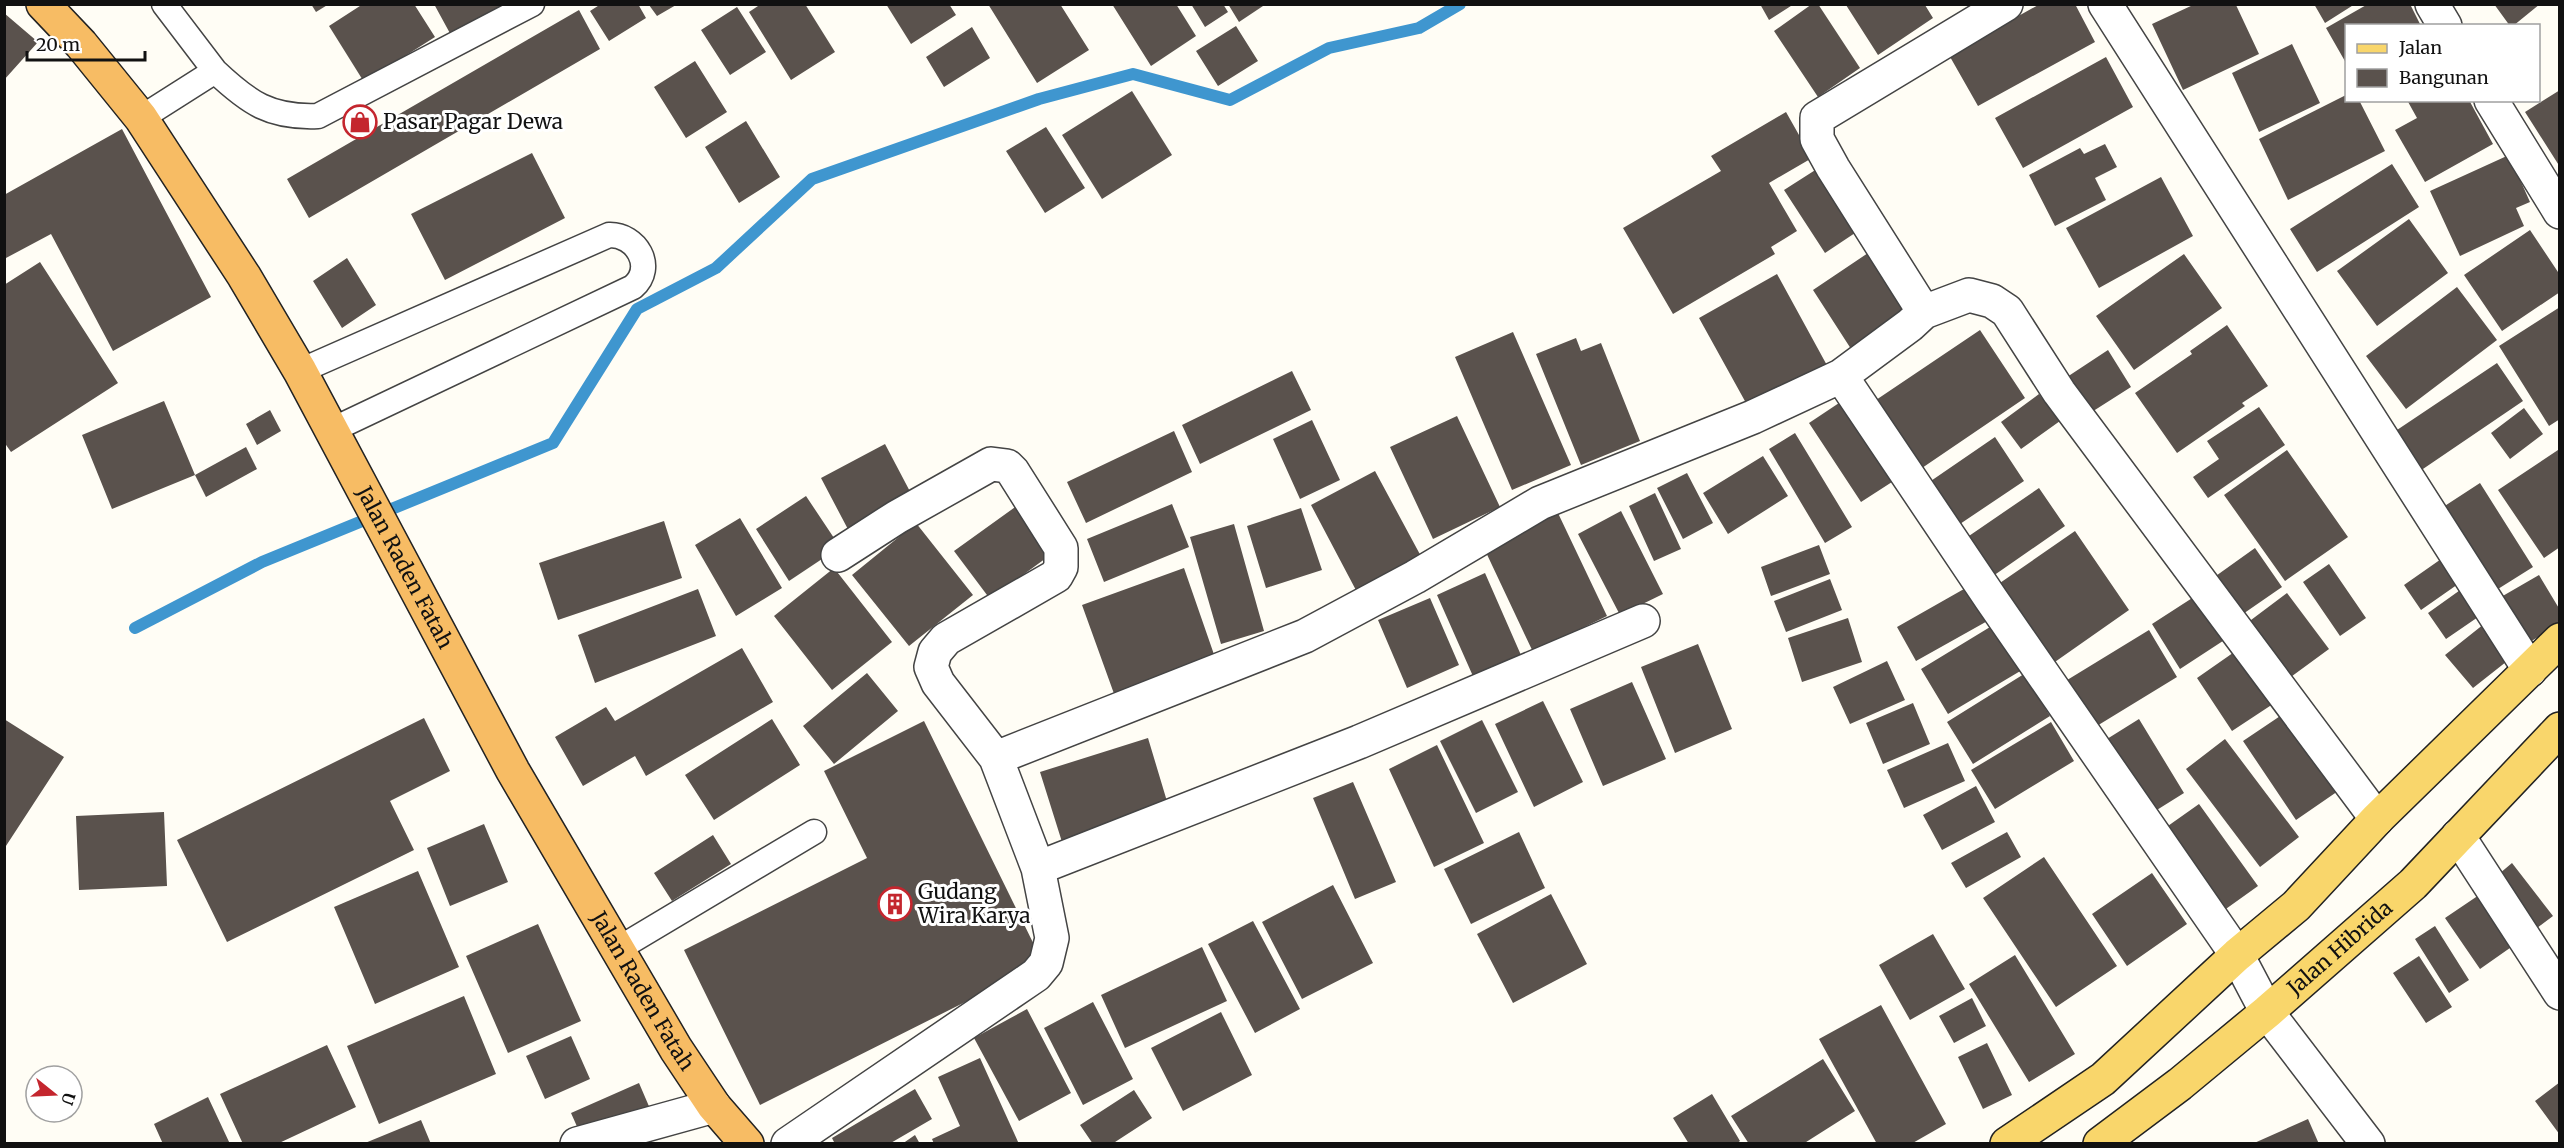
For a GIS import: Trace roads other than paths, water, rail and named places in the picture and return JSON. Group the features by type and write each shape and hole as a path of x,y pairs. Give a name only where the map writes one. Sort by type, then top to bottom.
{"highway":[{"name":"Jalan Raden Fatah","path":"43,4 81,44 141,118 244,276 300,371 513,771 676,1049 714,1106 747,1143"}],"main road":[{"path":"2007,1143 2103,1079 2237,955 2296,906 2377,819 2559,640"},
{"name":"Jalan Hibrida","path":"2100,1143 2180,1084 2267,1012 2412,884 2559,729"}],"street":[{"path":"1924,312 1817,139 1817,118 2006,4"},
{"path":"2105,4 2530,670"},
{"path":"2432,4 2444,24"},
{"path":"2492,102 2559,213"},
{"path":"996,758 1305,636 1415,577 1540,502 1753,417 1841,376 1924,312 1969,295 1992,301 2007,311 2060,392 2377,819"},
{"path":"1841,376 1991,599 2237,955 2267,1012 2368,1143"},
{"path":"788,1143 1036,975 1046,963 1052,938 1038,868 996,758 938,683 931,662 935,652 946,639 1056,576 1061,567 1061,548 1013,472 1007,466 991,464 897,517 838,555"},
{"path":"1038,868 1359,742 1642,621"},
{"path":"2458,836 2559,993"},
{"path":"577,1143 714,1106"}],"lane":[{"path":"164,4 215,71 238,93 268,110 292,117 318,116 531,4"},
{"path":"141,118 215,71"},
{"path":"300,371 609,235 617,234 630,240 643,261 644,273 641,280 633,287 332,430"},
{"path":"618,949 814,832"}],"waterway":[{"path":"135,628 262,562 553,443 637,309 716,268 812,179 1039,99 1133,74 1230,100 1329,48 1419,28 1460,4"}],"place":[{"name":"Pasar Pagar Dewa","path":"360,122"},
{"name":"Gudang Wira Karya","path":"895,904"}]}
